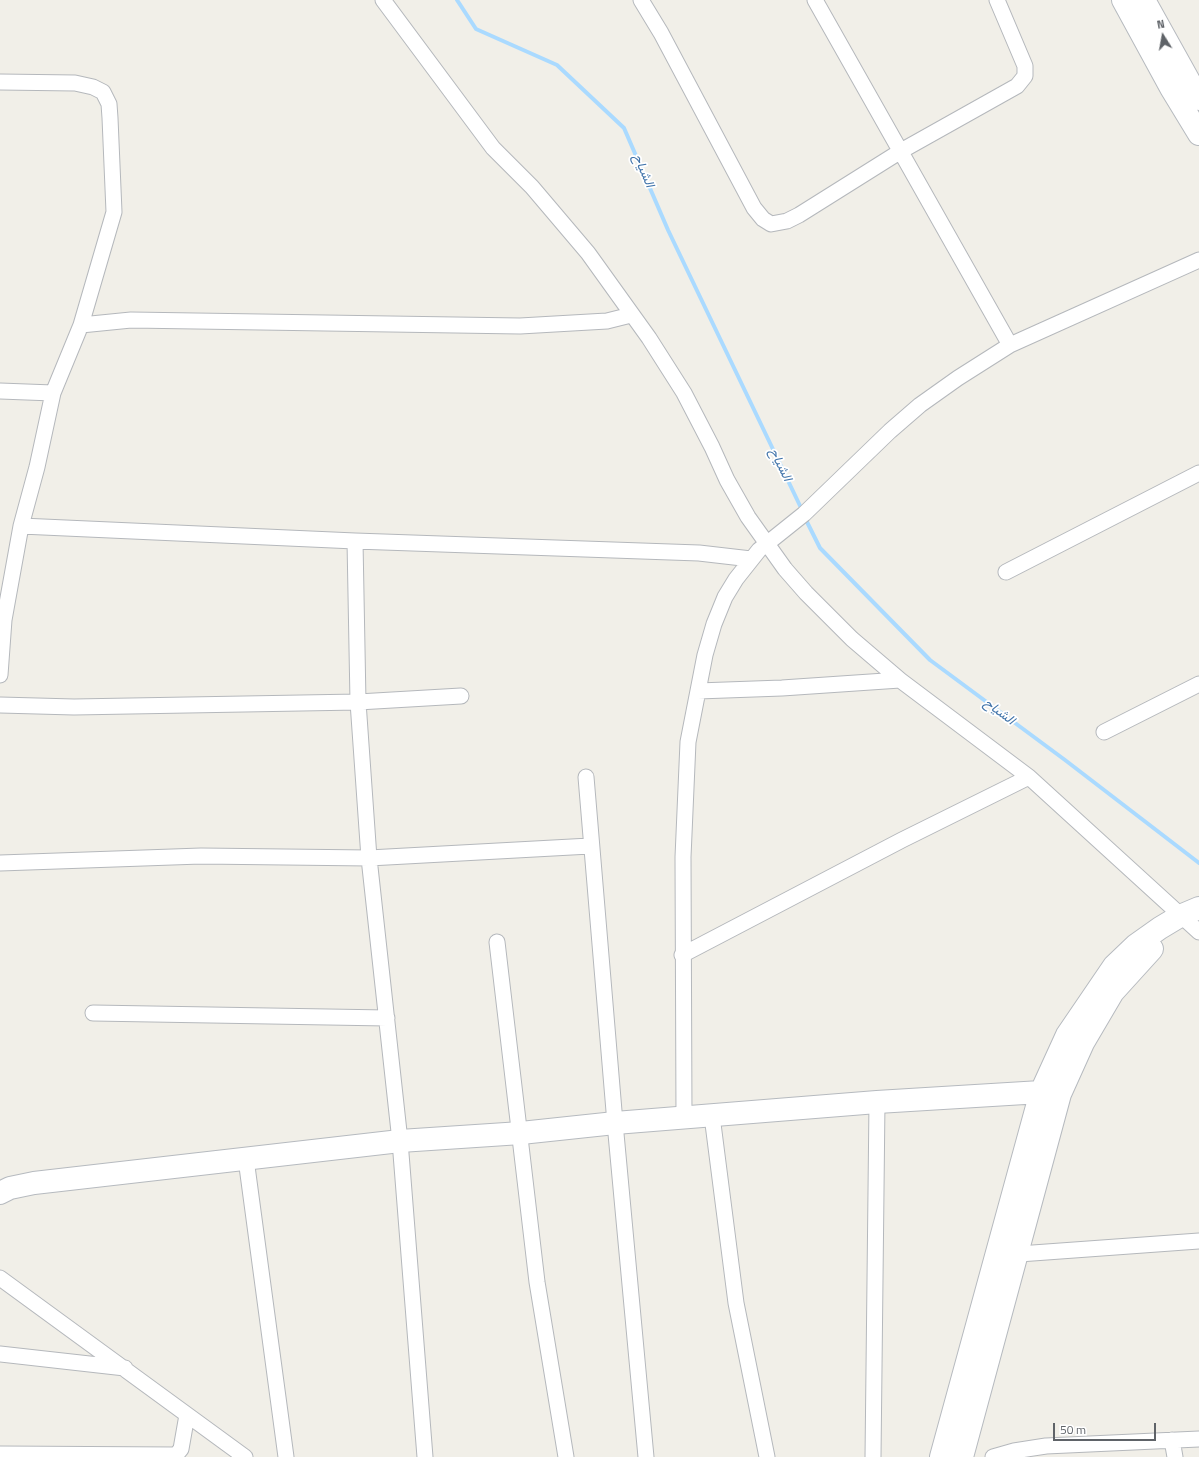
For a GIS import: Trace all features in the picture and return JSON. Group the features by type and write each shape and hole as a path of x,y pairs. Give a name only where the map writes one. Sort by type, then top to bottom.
{"main road":[{"path":"1137,7 1199,99"},
{"path":"1137,7 1199,134"},
{"path":"941,1457 1050,1093 1083,1044 1113,992 1132,970 1159,943 1194,920"},
{"path":"0,1193 10,1188 34,1183 400,1141 521,1133 615,1123 877,1102 1050,1093"},
{"path":"962,1457 1019,1254 1050,1093"}],"street":[{"path":"383,0 493,148 532,187 588,253 631,315 649,338 684,393 727,480 748,517 766,544 806,593 852,639 900,680 1029,777 1194,920"},
{"path":"641,0 661,33 754,208 763,219 771,224 787,221 799,215 901,151 1018,86 1026,76 1025,66 997,0"},
{"path":"815,0 1010,345"},
{"path":"0,82 75,83 93,87 103,92 107,98 110,118 114,212 81,325 53,393 37,467 21,526 2,620 0,675"},
{"path":"684,1118 682,955 685,796 688,742 698,691 714,624 725,597 751,559 766,544 804,514 875,445 920,405 958,378 1010,345 1199,260"},
{"path":"81,325 131,320 520,326 607,321 631,315"},
{"path":"0,391 53,393"},
{"path":"1006,572 1199,473"},
{"path":"21,526 355,541 699,553 751,559"},
{"path":"355,541 358,702 369,858 400,1141 425,1457"},
{"path":"698,691 782,688 900,680"},
{"path":"1104,732 1199,684"},
{"path":"0,705 74,707 358,702 461,696"},
{"path":"586,777 590,846 646,1457"},
{"path":"682,955 902,840 1029,777"},
{"path":"0,862 201,856 369,858 590,846"},
{"path":"497,942 521,1133 537,1282 566,1457"},
{"path":"93,1012 387,1018"},
{"path":"873,1457 877,1102"},
{"path":"712,1116 736,1303 767,1457"},
{"path":"246,1159 285,1457"},
{"path":"1019,1254 1199,1241"},
{"path":"0,1278 126,1368 245,1457"},
{"path":"0,1354 126,1368"},
{"path":"0,1454 176,1455 180,1449 187,1414"},
{"path":"993,1457 1014,1451 1050,1452 1172,1440 1199,1439"},
{"path":"1172,1440 1175,1457"}],"waterway":[{"name":"الشياح","path":"457,0 476,29 557,65 624,128 668,230 803,512"},
{"name":"الشياح","path":"805,518 820,548 930,660 1065,760 1199,863"}]}
